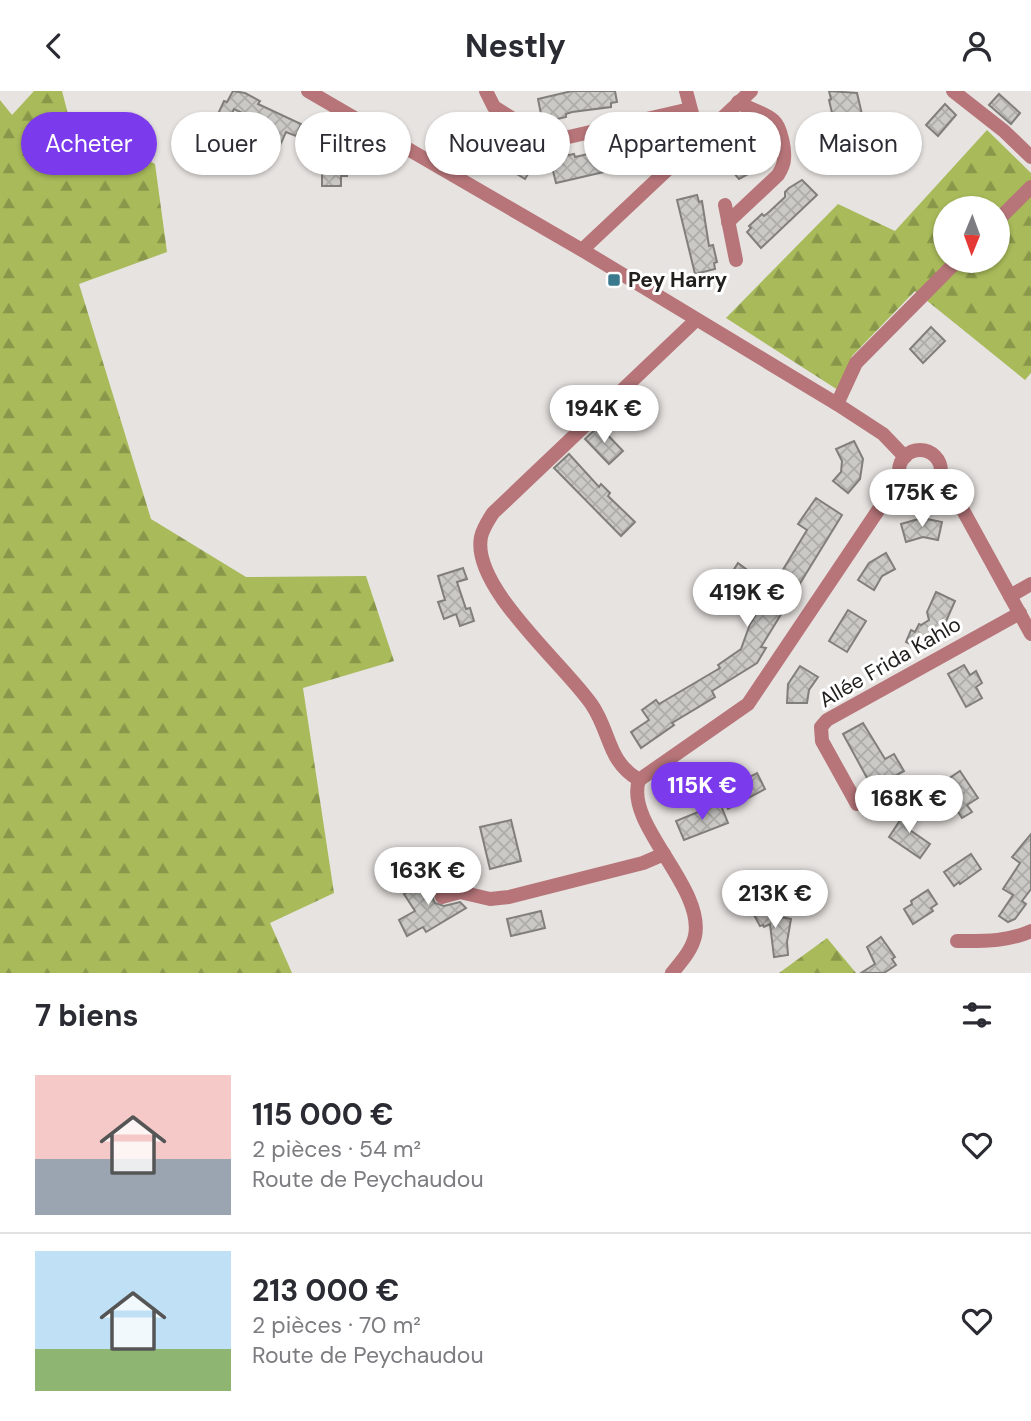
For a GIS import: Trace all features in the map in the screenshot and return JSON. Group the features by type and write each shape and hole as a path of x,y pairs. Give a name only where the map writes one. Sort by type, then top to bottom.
{"street":[{"path":"308,91 582,250 837,404 883,434 905,457"},
{"path":"486,91 494,107 549,140 690,109"},
{"path":"686,91 691,112"},
{"path":"728,112 751,91"},
{"path":"953,91 1004,131 1031,157"},
{"path":"728,222 778,175 785,157 777,124 738,102"},
{"path":"582,250 661,175"},
{"path":"1010,208 1031,187"},
{"path":"725,205 736,260"},
{"path":"837,404 856,362 945,273"},
{"path":"639,780 626,773 619,765 592,706 519,621 494,583 480,549 484,527 493,513 696,320"},
{"path":"917,450 931,453 940,463 941,477 938,483 924,493 912,491 903,484 900,467 905,457 917,450"},
{"path":"938,483 959,503 1031,634"},
{"path":"672,973 691,947 696,926 688,900 640,809 636,789 639,780 748,704 883,503 903,484"},
{"path":"1010,596 1031,584"},
{"name":"Allée Frida Kahlo","path":"857,804 822,741 821,727 827,720 1020,613"},
{"path":"442,897 460,892 491,899 509,897 643,863 664,854"},
{"path":"957,941 1017,938 1031,931"}],"green space":[{"path":"34,91 62,91 67,112 21,112 21,175 156,175 167,252 79,284 151,519 246,577 366,576 394,661 303,688 334,893 270,923 292,973 0,973 0,100 12,115"},
{"path":"987,130 1031,173 1031,373 1025,380 915,291 852,356 838,390 726,318 838,204 895,231"},
{"path":"827,938 856,973 779,973"}],"building":[{"path":"233,91 245,93 260,101 258,104 275,112 240,112 234,109 233,112 219,112 224,101 227,102"},
{"path":"572,91 615,91 617,102 611,103 611,107 570,113 541,112 538,99"},
{"path":"829,91 857,93 861,112 832,112"},
{"path":"999,94 1020,113 1011,124 989,105"},
{"path":"945,104 956,115 938,136 926,125"},
{"path":"281,115 295,121 295,136 286,132 281,143"},
{"path":"574,154 575,157 584,155 584,175 591,175 556,183 554,175 570,175 570,155"},
{"path":"322,175 347,175 341,176 341,186 322,186"},
{"path":"802,180 817,195 761,248 747,232 751,228 749,226 762,214 764,216 769,212 785,197 789,188"},
{"path":"697,195 699,202 702,201 709,246 713,245 717,262 714,263 715,269 695,274 677,200"},
{"path":"931,327 945,341 923,363 910,349"},
{"path":"599,426 623,451 609,464 585,439"},
{"path":"854,441 863,459 860,479 848,493 833,481 841,472 842,461 836,449"},
{"path":"569,454 599,487 601,484 610,493 608,496 635,522 621,536 554,468"},
{"path":"816,498 842,515 761,647 766,648 757,663 712,691 715,697 672,723 674,725 641,748 631,732 649,720 642,710 656,700 659,704 720,668 718,665 741,649 750,624 807,530 798,524"},
{"path":"922,518 942,522 938,540 923,537 906,542 901,524"},
{"path":"886,553 895,569 882,576 874,590 858,580 869,563"},
{"path":"738,563 746,569 744,572 751,576 739,594 733,590 730,596 721,590"},
{"path":"463,568 467,579 457,582 466,609 470,608 474,621 460,626 456,614 444,619 438,602 445,600 438,576"},
{"path":"936,592 955,601 940,635 937,634 934,641 929,639 926,644 919,641 916,647 906,642 911,630 915,632 919,624 929,620 927,612"},
{"path":"848,610 866,621 847,652 829,641"},
{"path":"964,665 970,675 976,671 982,683 976,687 982,698 966,707 948,674"},
{"path":"800,666 818,677 809,690 807,703 787,703 788,684"},
{"path":"863,723 885,759 894,754 904,771 893,777 898,786 878,798 843,734"},
{"path":"960,771 978,798 967,805 972,812 962,818 954,806 957,803 950,791 954,788 948,779"},
{"path":"757,773 765,789 728,809 719,793"},
{"path":"720,803 728,823 684,840 676,821"},
{"path":"907,810 919,818 910,830 930,844 920,858 889,837"},
{"path":"511,820 521,861 490,869 480,827"},
{"path":"1031,834 1031,889 1022,901 1026,904 1015,919 1008,922 999,916 1013,895 1003,889 1020,863 1012,857"},
{"path":"971,854 981,869 954,886 944,872"},
{"path":"441,873 446,886 435,891 435,903 444,906 460,902 466,908 426,932 423,927 407,936 399,920 415,911 404,894"},
{"path":"928,890 937,904 931,908 933,911 913,924 904,909"},
{"path":"767,906 772,915 791,919 788,955 774,957 770,924 760,926 753,913"},
{"path":"541,911 545,928 511,936 507,919"},
{"path":"881,937 895,957 892,959 896,965 884,973 861,973 875,964 867,947"}],"place":[{"name":"Pey Harry","path":"614,280"}]}
